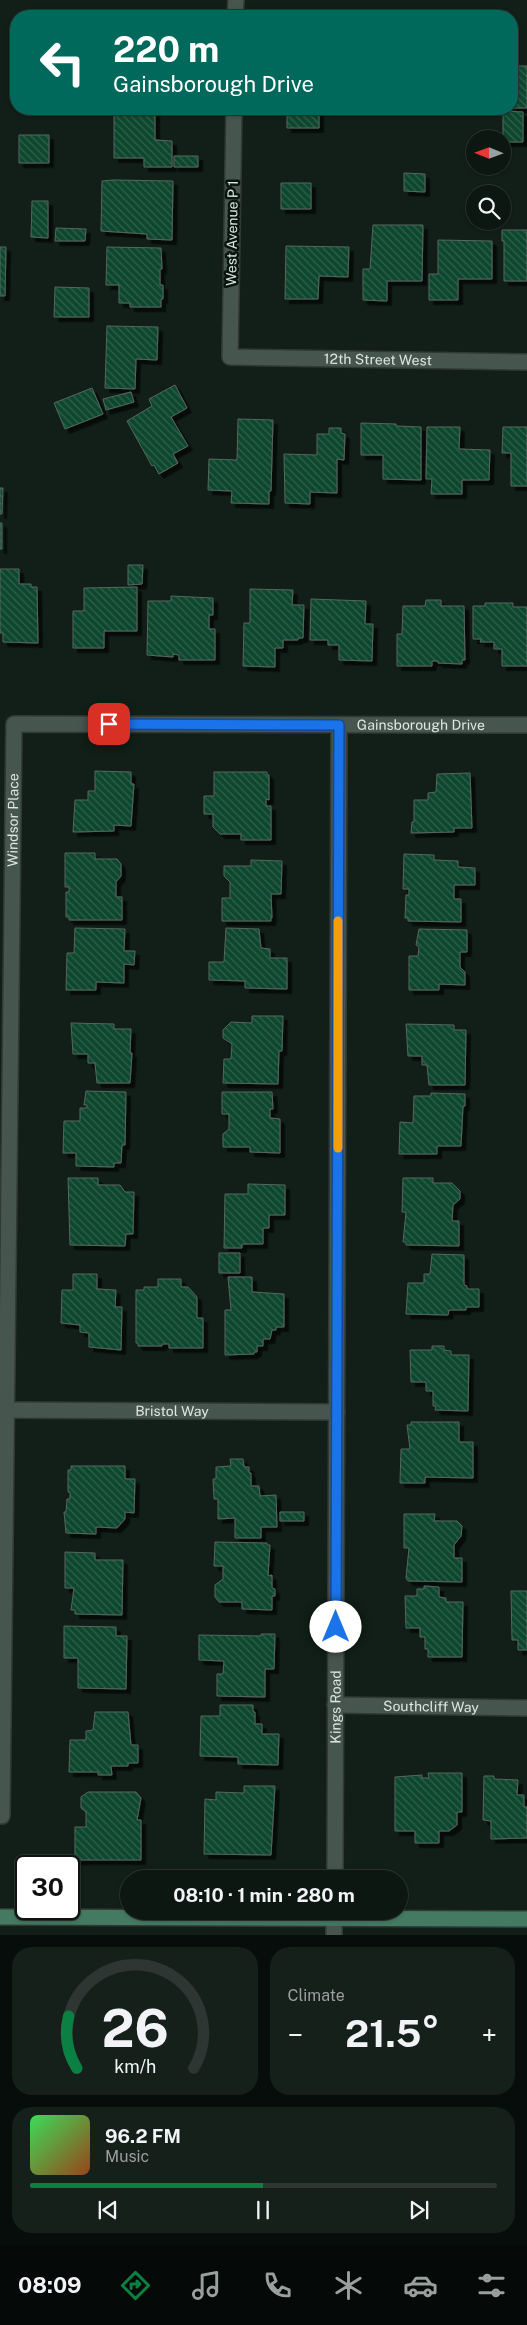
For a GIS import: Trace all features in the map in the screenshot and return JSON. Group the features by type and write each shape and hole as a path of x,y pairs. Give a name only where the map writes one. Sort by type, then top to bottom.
{"street":[{"name":"West Avenue P 1","path":"230,357 234,115"},
{"name":"12th Street West","path":"230,357 527,362"},
{"name":"Gainsborough Drive","path":"14,724 527,725"},
{"name":"Windsor Place","path":"2,1816 8,1410 14,724"},
{"name":"Kings Road","path":"335,1870 339,725"},
{"name":"Bristol Way","path":"8,1410 337,1412"},
{"name":"Southcliff Way","path":"335,1705 527,1708"},
{"path":"0,1917 120,1916"},
{"path":"408,1916 527,1919"},
{"path":"334,1920 334,1935"}],"building":[{"path":"518,66 527,66 527,108 518,108"},
{"path":"518,112 523,112 523,142 511,142 511,130 503,130 503,115 518,115"},
{"path":"114,115 155,115 155,140 172,141 172,167 144,167 144,158 114,158"},
{"path":"287,115 319,115 319,128 287,128"},
{"path":"19,135 49,135 49,163 19,163"},
{"path":"174,156 198,156 198,167 174,167"},
{"path":"404,173 425,174 425,192 404,191"},
{"path":"102,181 173,181 172,240 147,239 147,234 101,231"},
{"path":"281,183 311,183 311,209 281,209"},
{"path":"32,201 48,201 48,238 31,237"},
{"path":"373,225 423,225 422,281 387,281 387,301 363,300 363,269 370,269"},
{"path":"56,228 86,229 85,241 55,241"},
{"path":"502,230 527,230 527,281 504,281 504,241 502,241"},
{"path":"438,240 492,241 492,279 458,279 458,300 429,300 429,274 438,274"},
{"path":"286,246 349,247 348,277 319,276 318,299 285,299"},
{"path":"0,247 6,247 5,296 0,296"},
{"path":"107,247 161,248 162,269 160,269 160,285 163,285 163,299 161,299 161,307 130,307 130,303 119,303 119,285 106,285"},
{"path":"55,287 89,288 89,317 54,317"},
{"path":"107,326 158,327 157,360 136,359 135,389 105,388"},
{"path":"175,385 187,408 171,417 188,446 173,454 178,463 159,474 154,465 152,466 127,421 152,406 149,399"},
{"path":"92,388 103,414 65,429 54,403"},
{"path":"131,392 134,402 106,410 103,399"},
{"path":"238,419 273,420 269,504 231,503 232,491 208,490 209,459 237,460"},
{"path":"361,423 421,427 421,480 383,479 383,455 361,455"},
{"path":"427,427 460,427 459,449 490,450 489,480 462,480 462,494 431,494 432,479 426,479"},
{"path":"503,427 527,427 527,486 511,486 511,453 502,453"},
{"path":"329,428 341,428 341,433 345,434 344,460 337,459 337,493 310,492 310,504 285,503 284,454 317,455 317,434 329,434"},
{"path":"0,488 3,488 2,514 0,514"},
{"path":"0,523 2,523 2,549 0,549"},
{"path":"128,565 143,565 142,584 128,585"},
{"path":"0,569 19,569 19,584 31,584 31,587 37,587 38,643 3,642 3,633 0,633"},
{"path":"137,587 137,631 104,631 104,648 73,648 73,611 84,611 84,588"},
{"path":"250,589 293,590 292,605 304,605 303,638 283,640 283,648 275,648 275,667 243,666 244,623 250,623"},
{"path":"171,596 213,598 213,615 209,615 209,629 215,629 215,660 179,660 179,655 173,654 173,657 147,655 148,601 171,601"},
{"path":"311,599 366,601 365,624 373,624 372,661 339,660 339,645 328,645 328,640 310,640"},
{"path":"426,600 441,600 441,606 464,606 465,660 462,660 462,664 432,661 432,666 397,666 397,634 402,634 403,606 425,606"},
{"path":"485,603 513,603 513,607 527,607 527,666 502,666 502,649 494,649 494,642 480,642 481,639 473,639 473,606 485,606"},
{"path":"95,771 131,772 131,784 134,784 131,826 114,825 114,831 73,832 75,800 88,800 88,791 95,791"},
{"path":"214,772 267,772 267,775 269,775 269,800 266,799 266,806 271,806 271,840 241,840 241,834 220,834 213,827 213,814 204,814 204,796 214,796"},
{"path":"470,773 472,828 454,828 454,832 411,833 412,822 414,822 414,800 428,800 428,793 436,792 437,774"},
{"path":"65,853 95,853 95,859 117,859 121,864 121,876 116,882 116,897 122,897 122,920 69,920 69,917 66,917 66,892 69,892 69,887 65,887"},
{"path":"404,854 434,855 434,860 458,861 458,867 475,868 475,885 454,885 454,899 461,899 461,922 408,921 408,918 405,918 406,895 409,895 409,889 403,889"},
{"path":"251,860 282,861 281,894 271,894 271,921 222,921 222,898 230,898 230,882 224,876 224,866 251,866"},
{"path":"75,928 125,929 124,951 135,951 134,965 124,964 124,983 96,982 96,990 66,990 67,953 74,953"},
{"path":"226,928 259,929 261,948 270,949 270,958 287,958 287,989 245,988 245,981 209,980 209,962 224,962"},
{"path":"419,929 467,930 467,952 460,952 460,967 465,972 465,985 439,984 439,990 409,990 409,956 418,956 419,947 416,945"},
{"path":"252,1016 283,1016 282,1051 279,1051 278,1084 223,1083 224,1059 231,1059 232,1044 223,1038 223,1030 231,1022 252,1023"},
{"path":"71,1023 114,1024 114,1029 131,1029 130,1083 97,1083 95,1063 88,1063 88,1054 73,1054"},
{"path":"406,1024 454,1025 454,1030 466,1030 465,1085 429,1085 427,1065 422,1065 422,1056 408,1056"},
{"path":"86,1091 126,1092 125,1145 122,1145 121,1163 114,1163 114,1167 76,1166 76,1153 63,1153 64,1121 80,1121 80,1108 87,1108 87,1105 84,1105"},
{"path":"222,1092 272,1092 273,1109 270,1109 270,1118 280,1119 280,1153 250,1152 250,1147 223,1147 223,1134 229,1129 229,1114 222,1114"},
{"path":"431,1093 465,1094 461,1146 437,1146 437,1154 399,1154 400,1122 413,1123 414,1096 431,1096"},
{"path":"68,1178 98,1178 98,1185 120,1185 125,1192 134,1192 133,1234 126,1234 125,1246 70,1245"},
{"path":"403,1178 433,1178 433,1183 452,1183 460,1191 460,1199 453,1205 452,1221 459,1221 459,1246 406,1245 406,1242 403,1242 406,1212 402,1212"},
{"path":"248,1184 285,1185 285,1215 269,1215 269,1228 263,1228 263,1244 242,1244 242,1248 224,1248 225,1194 248,1194"},
{"path":"219,1253 240,1253 240,1273 219,1273"},
{"path":"432,1254 464,1255 464,1285 467,1286 467,1289 479,1289 479,1307 466,1307 466,1310 449,1310 448,1315 406,1314 408,1283 424,1283 424,1274 430,1274"},
{"path":"73,1274 97,1274 97,1289 116,1290 115,1307 122,1307 121,1350 89,1347 89,1333 80,1332 80,1325 61,1323 62,1290 73,1290"},
{"path":"228,1277 252,1277 252,1292 284,1294 284,1327 276,1327 276,1330 272,1330 270,1339 263,1339 263,1346 257,1346 257,1352 254,1352 254,1354 225,1355 225,1310 231,1310"},
{"path":"158,1279 181,1279 181,1287 188,1287 197,1297 197,1318 203,1318 203,1348 169,1348 169,1344 162,1344 162,1346 138,1346 138,1343 136,1343 136,1290 144,1290 144,1287 158,1287"},
{"path":"432,1346 444,1346 444,1350 451,1351 451,1355 469,1355 468,1411 435,1410 436,1406 433,1406 433,1391 426,1391 426,1382 411,1382 410,1350 432,1350"},
{"path":"411,1422 459,1422 459,1442 473,1442 473,1478 425,1477 425,1483 400,1483 401,1449 410,1449 407,1425 411,1425"},
{"path":"230,1459 243,1459 244,1467 249,1467 249,1473 251,1473 251,1486 259,1486 260,1496 276,1495 277,1527 261,1527 261,1538 235,1538 235,1518 218,1519 218,1499 214,1499 213,1479 216,1479 216,1467 231,1466"},
{"path":"71,1466 125,1466 125,1479 135,1479 134,1513 125,1512 125,1519 117,1528 96,1527 96,1534 66,1533 64,1512 66,1512 67,1499 70,1499 70,1492 68,1492 68,1470 71,1470"},
{"path":"280,1512 304,1512 304,1521 280,1521"},
{"path":"404,1514 435,1514 434,1521 457,1521 462,1526 461,1536 454,1545 454,1558 462,1558 462,1582 408,1581 406,1578 409,1548 404,1548"},
{"path":"215,1542 267,1543 267,1545 270,1545 268,1576 272,1575 272,1588 275,1589 275,1596 272,1596 272,1610 242,1609 242,1602 219,1602 215,1597 215,1585 223,1579 223,1566 214,1566"},
{"path":"65,1552 95,1553 95,1560 123,1560 122,1615 75,1614 75,1610 71,1610 74,1588 65,1588"},
{"path":"424,1586 439,1587 439,1597 446,1598 446,1602 463,1602 462,1657 428,1657 428,1649 425,1649 425,1637 420,1637 420,1628 406,1628 405,1596 417,1596 417,1589 424,1589"},
{"path":"511,1591 527,1591 527,1650 518,1650 518,1640 512,1640"},
{"path":"64,1626 116,1627 116,1636 127,1636 126,1689 78,1688 78,1658 64,1658"},
{"path":"261,1634 275,1634 274,1669 265,1669 265,1697 217,1696 217,1674 223,1674 224,1661 199,1660 199,1635 261,1636"},
{"path":"220,1705 253,1705 255,1724 262,1724 262,1734 279,1734 278,1765 238,1764 238,1757 200,1756 201,1716 220,1716"},
{"path":"95,1712 128,1712 131,1745 138,1745 138,1763 128,1763 128,1766 111,1766 112,1775 98,1775 98,1772 69,1772 70,1740 86,1740 86,1731 93,1730"},
{"path":"428,1773 462,1773 462,1812 457,1812 457,1825 449,1831 439,1831 439,1843 415,1843 415,1831 395,1831 395,1777 422,1775 422,1778 429,1778"},
{"path":"484,1776 494,1776 494,1779 518,1780 517,1795 524,1795 524,1807 527,1807 527,1838 491,1839 491,1821 483,1820"},
{"path":"244,1786 275,1786 271,1855 204,1854 205,1799 216,1800 216,1792 244,1793"},
{"path":"88,1792 136,1792 141,1798 137,1820 141,1820 141,1860 80,1860 80,1855 75,1855 75,1827 86,1827 86,1812 81,1808 81,1797"}],"slow traffic":[{"path":"338,921 338,1148"}],"route":[{"path":"109,724 339,725 336,1627"}]}
